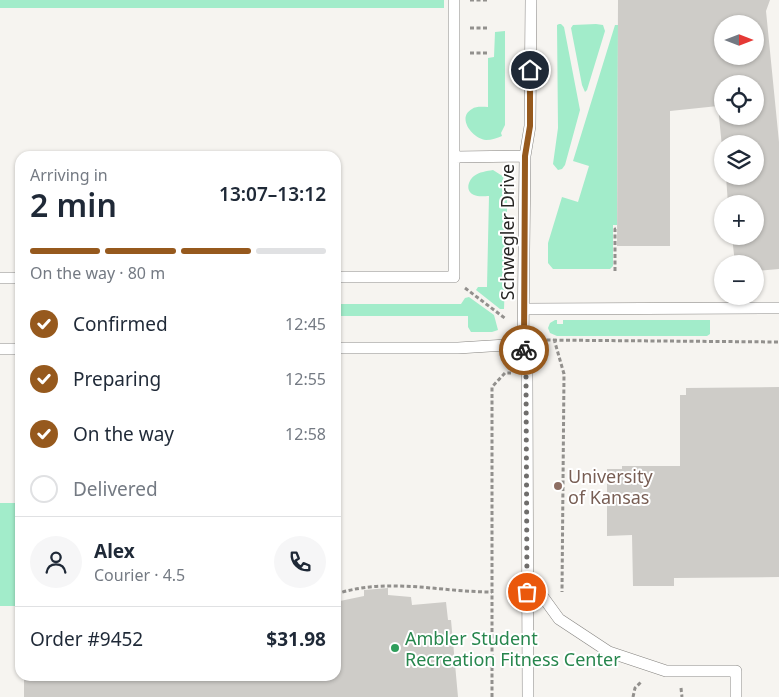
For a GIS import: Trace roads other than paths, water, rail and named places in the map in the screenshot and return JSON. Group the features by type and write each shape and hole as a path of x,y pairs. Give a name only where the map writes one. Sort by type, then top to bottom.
{"lane":[{"path":"341,278 454,277 454,0"},
{"name":"Schwegler Drive","path":"528,697 526,374 523,332 525,156 530,126 531,0"},
{"path":"454,157 525,156"},
{"path":"0,278 15,278"},
{"path":"524,308 779,308"},
{"path":"341,348 458,348 523,344"},
{"path":"0,349 15,349"},
{"path":"527,575 561,621 609,652 666,671 736,671 736,697"}],"place":[{"name":"University of Kansas","path":"558,486"},
{"name":"Ambler Student Recreation Fitness Center","path":"395,648"}]}
